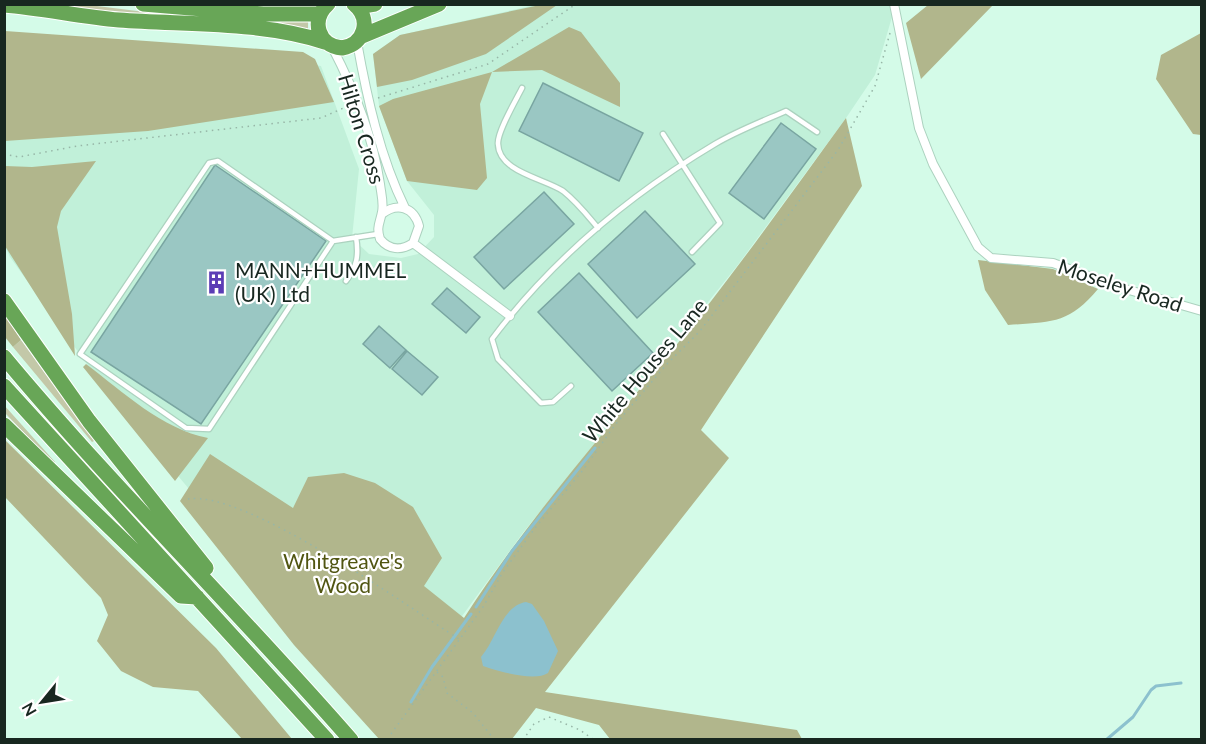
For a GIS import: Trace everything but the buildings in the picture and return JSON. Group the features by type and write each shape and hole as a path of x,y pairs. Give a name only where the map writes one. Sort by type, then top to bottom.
{"highway":[{"path":"143,4 263,14 325,8 318,30 329,44"},
{"path":"360,39 364,21 356,6 375,4"},
{"path":"4,5 117,20 244,28 307,36 329,44 348,47 360,39 439,4"},
{"path":"4,300 89,421 268,645"},
{"path":"4,357 109,477 268,645 351,740"},
{"path":"4,386 327,740"},
{"path":"4,425 181,596 197,597"}],"street":[{"name":"Moseley Road","path":"894,4 919,128 933,164 978,247 991,258 1053,263 1114,286 1202,311"},
{"name":"Hilton Cross","path":"360,39 369,101 392,180 405,208 417,218 419,226 413,243"},
{"name":"Hilton Cross","path":"329,44 356,103 379,180 382,214 377,227 378,234"},
{"name":"Hilton Cross","path":"382,214 392,207 405,208"},
{"path":"378,234 384,244 395,249 402,249 413,243 510,316"}],"lane":[{"path":"522,88 497,141 500,155 507,163 561,190 577,203 598,228"},
{"path":"571,386 553,402 541,403 498,359 492,339 510,316 570,253 641,192 717,142 786,111 817,132"},
{"path":"663,134 720,223 692,252"},
{"path":"333,241 209,429 186,428 80,354 209,163 218,161 333,241 378,234"},
{"path":"346,281 357,261 356,237"}],"path":[{"path":"369,101 488,64 576,4"},
{"name":"White Houses Lane","path":"391,734 536,528 583,470 615,425 667,364 700,331 838,150 875,86 895,14"},
{"path":"4,154 19,157 77,146 321,118 356,103"},
{"path":"188,499 211,499 275,523 460,639"},
{"path":"436,672 443,677 447,693 473,713 498,740"},
{"path":"523,740 534,724 549,717 580,730 594,740"}],"shaded area":[{"path":"81,4 145,12 287,22 308,19 308,30 43,5"},
{"path":"540,4 890,4 892,17 875,75 846,118 737,266 522,534 427,664 189,489 99,381 10,257 4,244 4,37 251,54 321,66 359,169 352,238 369,254 401,258 418,254 434,237 434,215 407,181 379,106 373,54 400,35"},
{"path":"21,340 94,441 92,442 13,347"},
{"path":"4,405 55,462 54,464 5,413"}],"green space":[{"path":"540,5 557,5 486,54 412,80 377,87 373,54 400,35"},
{"path":"928,5 993,5 921,79 906,23"},
{"path":"569,27 581,32 620,83 620,107 542,70 492,72"},
{"path":"5,31 303,52 315,59 334,102 148,131 5,141"},
{"path":"1201,33 1201,135 1193,134 1156,79 1161,55"},
{"path":"492,72 480,104 487,178 477,190 407,181 379,106 393,99"},
{"name":"Whitgreave's Wood","path":"846,118 862,186 701,430 729,458 545,692 797,730 802,739 610,739 599,725 536,708 512,739 379,739 294,645 180,501 210,454 293,508 308,477 344,473 375,483 413,507 442,558 424,586 464,618 538,514 696,320"},
{"path":"96,161 61,211 57,227 72,314 75,356 5,246 5,166 32,167"},
{"path":"978,260 1053,269 1098,289 1078,309 1058,319 1008,325 985,290"},
{"path":"5,315 21,340 13,347 5,337"},
{"path":"86,364 159,418 175,427 208,438 175,481 83,367"},
{"path":"5,440 216,648 292,739 242,739 198,691 153,687 121,671 97,641 108,615 101,598 5,497"}],"water":[{"path":"526,602 532,604 544,621 558,651 548,673 525,676 483,666 481,657 505,617 518,605"}],"waterway":[{"path":"476,607 512,551 595,448"},
{"path":"411,702 432,667 471,614"},
{"path":"1106,740 1133,717 1156,686 1181,683"}],"place":[{"name":"MANN+HUMMEL (UK) Ltd","path":"217,283"}]}
